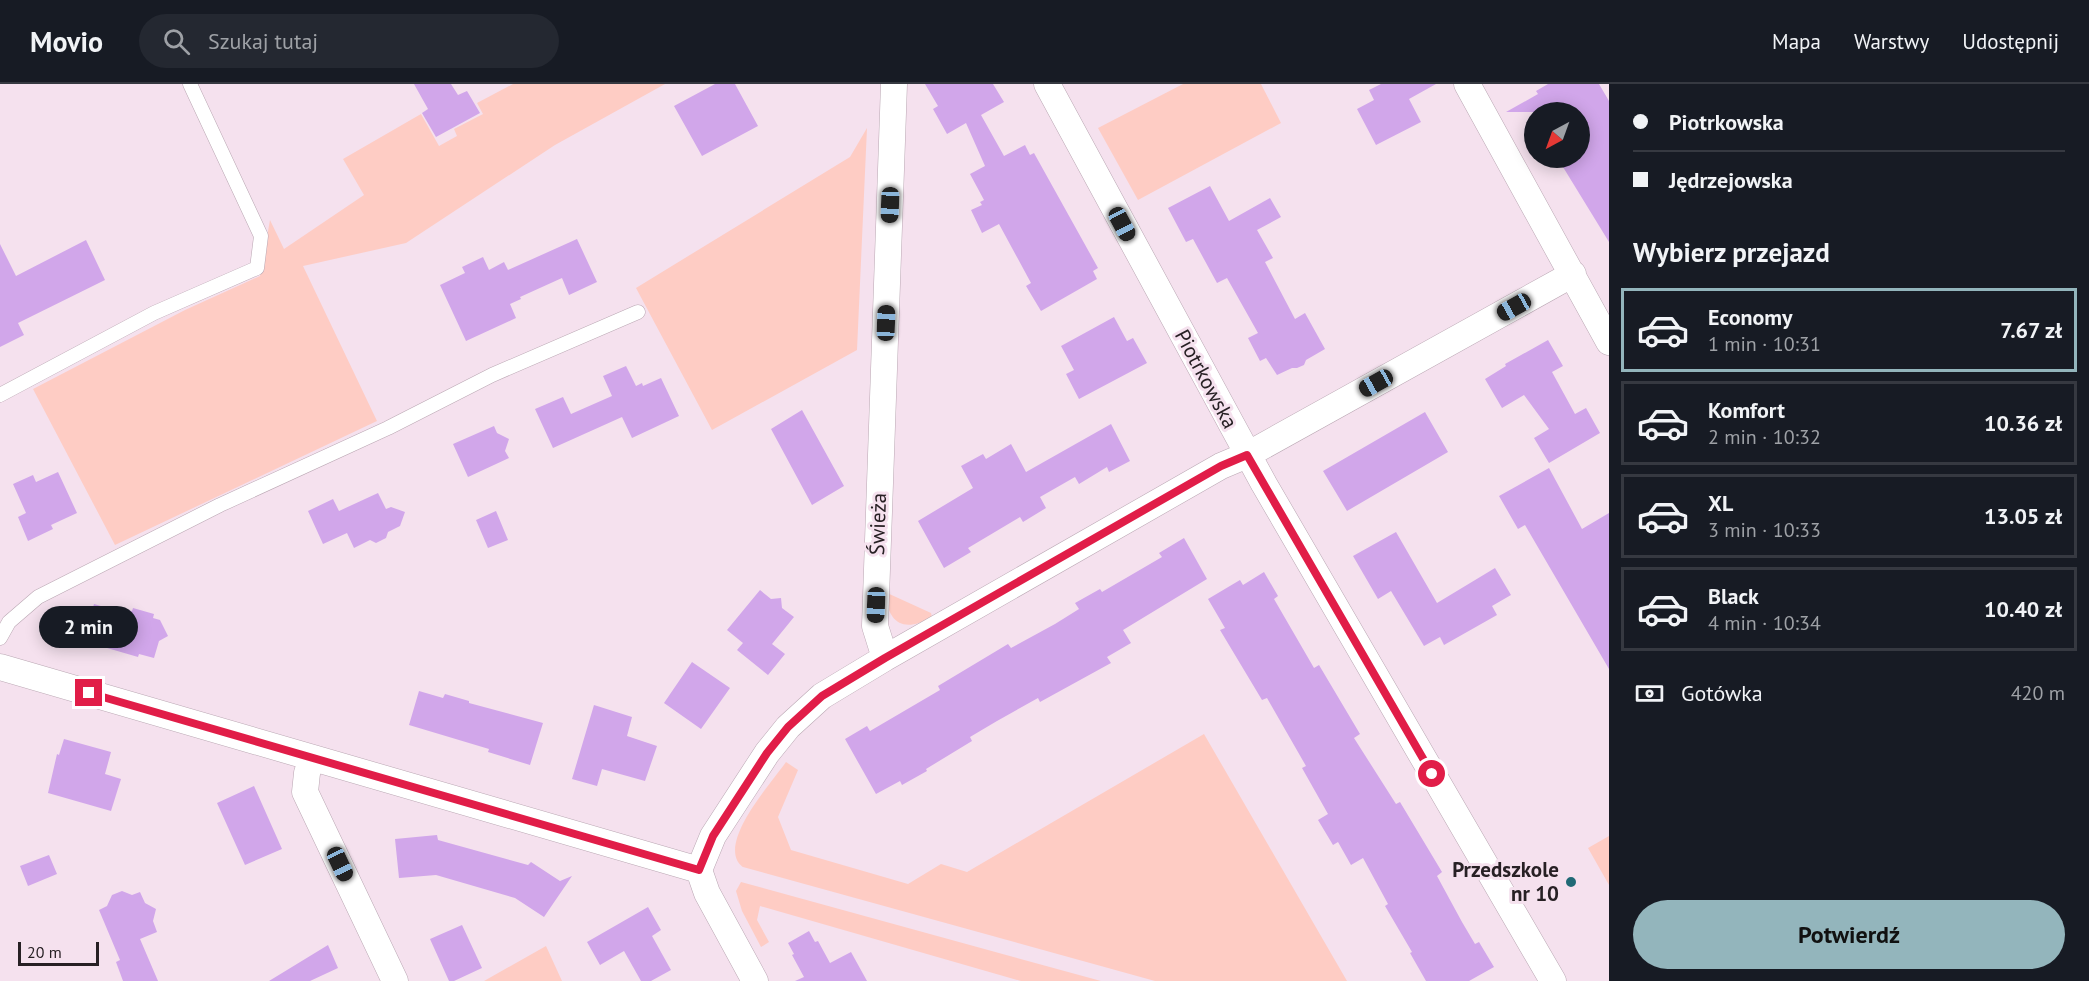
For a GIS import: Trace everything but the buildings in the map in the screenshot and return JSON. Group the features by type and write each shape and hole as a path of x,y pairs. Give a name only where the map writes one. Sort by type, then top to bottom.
{"street":[{"name":"Świeża","path":"885,658 875,626 894,84"},
{"name":"Piotrkowska","path":"1047,84 1247,455 1553,981"},
{"path":"1467,84 1609,342"},
{"path":"755,981 707,893 699,870 713,836 767,753 788,727 822,696 1221,466 1247,455 1573,274"},
{"path":"0,667 699,870"},
{"path":"312,758 307,773 305,792 395,981"}],"lane":[{"path":"0,395 154,313 257,268 261,236 190,84"},
{"path":"0,638 9,622 38,597 220,505 388,428 492,375 638,312"}],"shaded area":[{"path":"513,84 665,84 555,145 406,243 303,266 377,421 115,545 33,389 185,310 260,276 270,220 284,249 364,195 343,159 421,114 439,146 457,136 454,129 483,114 477,103"},
{"path":"1183,84 1261,84 1281,123 1138,200 1098,128"},
{"path":"867,128 857,350 712,430 636,288 850,157"},
{"path":"885,592 931,613 932,617 913,624 906,625 899,622 890,612"},
{"path":"1204,734 1347,981 1155,981 743,867 737,860 735,849 744,823 761,795 786,762 798,770 778,817 791,850 908,884 941,864 967,872"},
{"path":"1609,836 1609,885 1588,848"},
{"path":"741,882 1101,981 1021,981 760,906 757,920 769,942 761,947 742,911 736,891"},
{"path":"546,946 562,981 484,981"}],"place":[{"name":"Przedszkole nr 10","path":"1571,882"}],"route":[{"path":"89,693 699,870 713,836 767,753 788,727 822,696 1221,466 1247,455 1432,774"}]}
